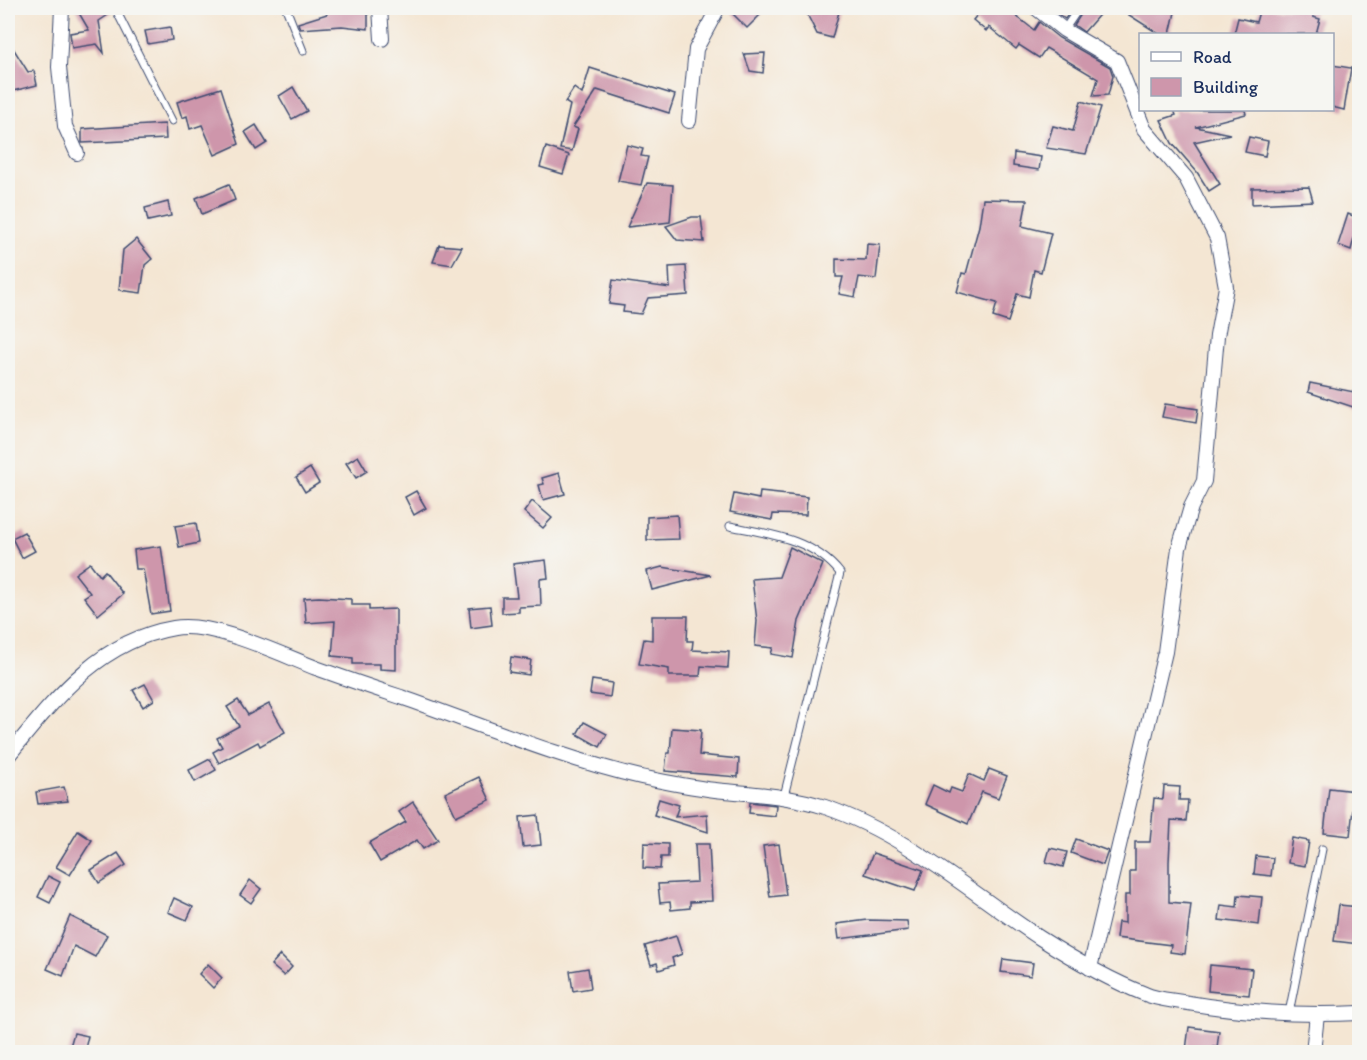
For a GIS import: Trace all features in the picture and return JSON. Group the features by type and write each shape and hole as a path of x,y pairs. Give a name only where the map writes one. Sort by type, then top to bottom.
{"street":[{"path":"62,8 59,67 65,126 77,153"},
{"path":"380,8 382,39"},
{"path":"689,121 696,49 718,8"},
{"path":"1035,8 1064,30 1117,61 1144,129 1186,178 1217,238 1226,287 1217,336 1204,480 1191,507 1179,548 1165,652 1090,968"},
{"path":"8,756 56,696 88,666 112,650 146,635 179,627 226,634 329,673 616,770 710,790 784,796 826,807 874,827 973,889 1038,937 1090,968 1149,996 1209,1007 1317,1015 1359,1013"},
{"path":"1313,1053 1317,1015"}],"lane":[{"path":"115,8 172,122"},
{"path":"286,8 303,51"},
{"path":"1064,30 1079,8"},
{"path":"730,526 798,542 827,557 840,573 784,796"},
{"path":"1289,1013 1322,849"}],"building":[{"path":"76,8 109,8 111,13 99,21 104,53 97,44 72,48 70,33 89,30"},
{"path":"327,8 368,8 368,29 342,26 300,29 298,23 327,14"},
{"path":"727,8 767,8 747,28"},
{"path":"804,8 840,8 832,38 817,34"},
{"path":"983,8 1006,8 1034,30 1039,22 1059,38 1110,67 1113,76 1108,95 1093,96 1098,79 1046,48 1039,58 1019,45 1016,49 989,27 986,31 973,20"},
{"path":"1050,8 1073,8 1065,19"},
{"path":"1085,8 1105,8 1084,32 1074,25"},
{"path":"1118,8 1176,8 1170,33 1157,33"},
{"path":"1260,8 1315,9 1313,17 1320,19 1316,33 1234,33 1238,18 1256,22"},
{"path":"170,27 172,40 148,44 145,31"},
{"path":"8,40 28,72 34,71 37,85 13,91 8,68"},
{"path":"765,53 763,73 750,71 744,54"},
{"path":"1334,65 1351,68 1344,110 1334,108"},
{"path":"590,68 675,95 669,113 597,90 573,127 578,129 572,151 560,149 570,105 565,102 574,88 582,94"},
{"path":"293,87 307,111 292,119 279,96"},
{"path":"221,88 239,144 215,155 202,125 190,129 187,116 182,118 177,102"},
{"path":"1081,101 1101,107 1086,154 1046,148 1053,126 1073,131"},
{"path":"1174,111 1245,111 1246,114 1196,127 1230,134 1194,142 1220,184 1209,191 1197,172 1172,143 1161,120 1176,115"},
{"path":"165,124 166,139 82,143 82,129"},
{"path":"256,125 267,143 256,150 245,132"},
{"path":"1249,137 1268,141 1265,156 1245,152"},
{"path":"627,145 643,149 641,156 648,157 641,185 618,181"},
{"path":"546,147 569,155 563,174 540,167"},
{"path":"1014,153 1041,157 1039,170 1013,166"},
{"path":"647,183 673,185 670,222 627,227"},
{"path":"229,184 235,200 202,214 196,198"},
{"path":"1309,187 1313,201 1252,204 1252,188"},
{"path":"983,199 1027,200 1022,226 1051,233 1041,272 1034,270 1029,297 1017,294 1008,322 993,317 997,303 957,292 962,273 966,274 979,226"},
{"path":"168,202 171,216 148,221 145,208"},
{"path":"1348,214 1359,218 1351,250 1338,245"},
{"path":"692,217 701,217 704,242 677,240 666,226"},
{"path":"136,239 152,259 145,265 141,293 119,290 123,250"},
{"path":"867,244 880,245 876,279 859,277 855,297 839,294 843,277 836,277 836,259 866,260"},
{"path":"439,245 462,247 452,265 433,262"},
{"path":"686,266 688,295 648,298 641,314 623,312 624,306 609,304 613,280 670,288 669,267"},
{"path":"1310,383 1359,393 1359,409 1308,392"},
{"path":"1165,404 1198,409 1196,423 1162,417"},
{"path":"358,456 367,471 356,478 346,463"},
{"path":"310,468 319,483 305,492 296,477"},
{"path":"559,473 565,494 543,500 539,485 544,484 542,478"},
{"path":"416,491 426,508 414,515 405,497"},
{"path":"760,492 807,497 806,515 773,514 772,520 730,512 734,494 759,499"},
{"path":"532,501 552,518 543,528 524,512"},
{"path":"677,515 679,539 647,540 647,517"},
{"path":"196,523 199,543 179,547 175,526"},
{"path":"24,532 35,551 22,558 12,538"},
{"path":"161,546 170,611 151,614 143,569 136,569 134,550"},
{"path":"790,547 823,564 799,621 793,658 771,654 773,648 755,646 757,621 752,579 779,577"},
{"path":"546,560 548,578 540,579 541,606 519,607 519,612 502,613 502,597 517,597 513,564"},
{"path":"90,563 100,576 105,571 123,594 98,615 84,597 90,593 75,574"},
{"path":"662,567 711,575 652,590 647,571"},
{"path":"304,598 351,599 351,605 369,605 369,610 396,609 396,670 380,669 380,664 353,664 353,658 332,656 335,621 306,623"},
{"path":"490,606 492,625 471,628 469,608"},
{"path":"652,616 688,616 687,641 693,641 692,650 729,652 728,668 701,666 700,676 669,676 669,669 639,664 644,639 652,640"},
{"path":"511,657 531,660 529,675 509,672"},
{"path":"592,680 612,683 610,697 590,694"},
{"path":"145,684 154,700 143,707 133,690"},
{"path":"238,700 248,715 269,704 285,732 260,746 258,742 219,763 213,752 222,747 217,738 239,726 227,707"},
{"path":"584,722 607,734 600,747 577,734"},
{"path":"672,728 701,730 699,755 739,759 738,777 665,771 667,753 670,753"},
{"path":"210,759 216,770 195,782 189,770"},
{"path":"989,769 1007,776 998,798 982,792 968,824 925,804 933,785 949,793 951,788 962,792 969,774 984,781"},
{"path":"479,777 490,800 456,816 445,793"},
{"path":"1164,786 1180,787 1179,800 1188,800 1186,821 1171,820 1169,862 1169,902 1191,904 1185,954 1170,952 1171,945 1116,938 1118,922 1125,923 1125,895 1130,895 1130,871 1135,871 1135,842 1150,842 1154,798 1163,799"},
{"path":"64,787 68,801 38,804 36,792"},
{"path":"1329,788 1355,791 1350,836 1324,833"},
{"path":"659,799 679,805 675,817 707,814 708,832 654,815"},
{"path":"413,802 438,840 423,849 417,840 380,862 369,843 406,822 399,812"},
{"path":"750,802 776,805 775,816 749,813"},
{"path":"538,815 541,845 523,847 520,817"},
{"path":"78,831 92,840 70,875 56,867"},
{"path":"1292,838 1309,841 1305,866 1288,863"},
{"path":"1076,839 1108,851 1103,865 1071,853"},
{"path":"644,843 668,844 668,857 661,857 660,869 643,868"},
{"path":"695,844 709,844 712,901 690,902 690,908 671,910 670,902 660,903 658,884 697,882"},
{"path":"779,844 786,895 770,897 763,846"},
{"path":"1050,848 1067,852 1063,867 1046,862"},
{"path":"118,853 126,865 99,883 91,870"},
{"path":"873,853 923,870 915,891 865,874"},
{"path":"1256,856 1273,858 1271,876 1254,874"},
{"path":"48,876 60,882 50,903 38,897"},
{"path":"250,880 261,889 251,903 240,895"},
{"path":"1238,895 1262,897 1259,925 1219,920 1221,905 1237,907"},
{"path":"174,898 193,907 187,920 168,912"},
{"path":"1339,905 1359,907 1359,944 1334,941"},
{"path":"70,916 107,935 95,957 74,946 63,976 47,969"},
{"path":"868,920 907,921 908,930 839,939 837,924"},
{"path":"676,936 682,954 672,958 674,965 659,970 657,963 651,965 645,946"},
{"path":"280,955 292,967 284,976 271,965"},
{"path":"1003,959 1033,963 1031,976 1001,972"},
{"path":"208,964 222,978 213,988 199,974"},
{"path":"1210,965 1252,969 1249,995 1208,991"},
{"path":"588,968 591,988 573,991 570,971"},
{"path":"1189,1027 1219,1031 1217,1048 1214,1047 1213,1053 1186,1050"},
{"path":"74,1033 88,1036 84,1053 68,1053"}]}
